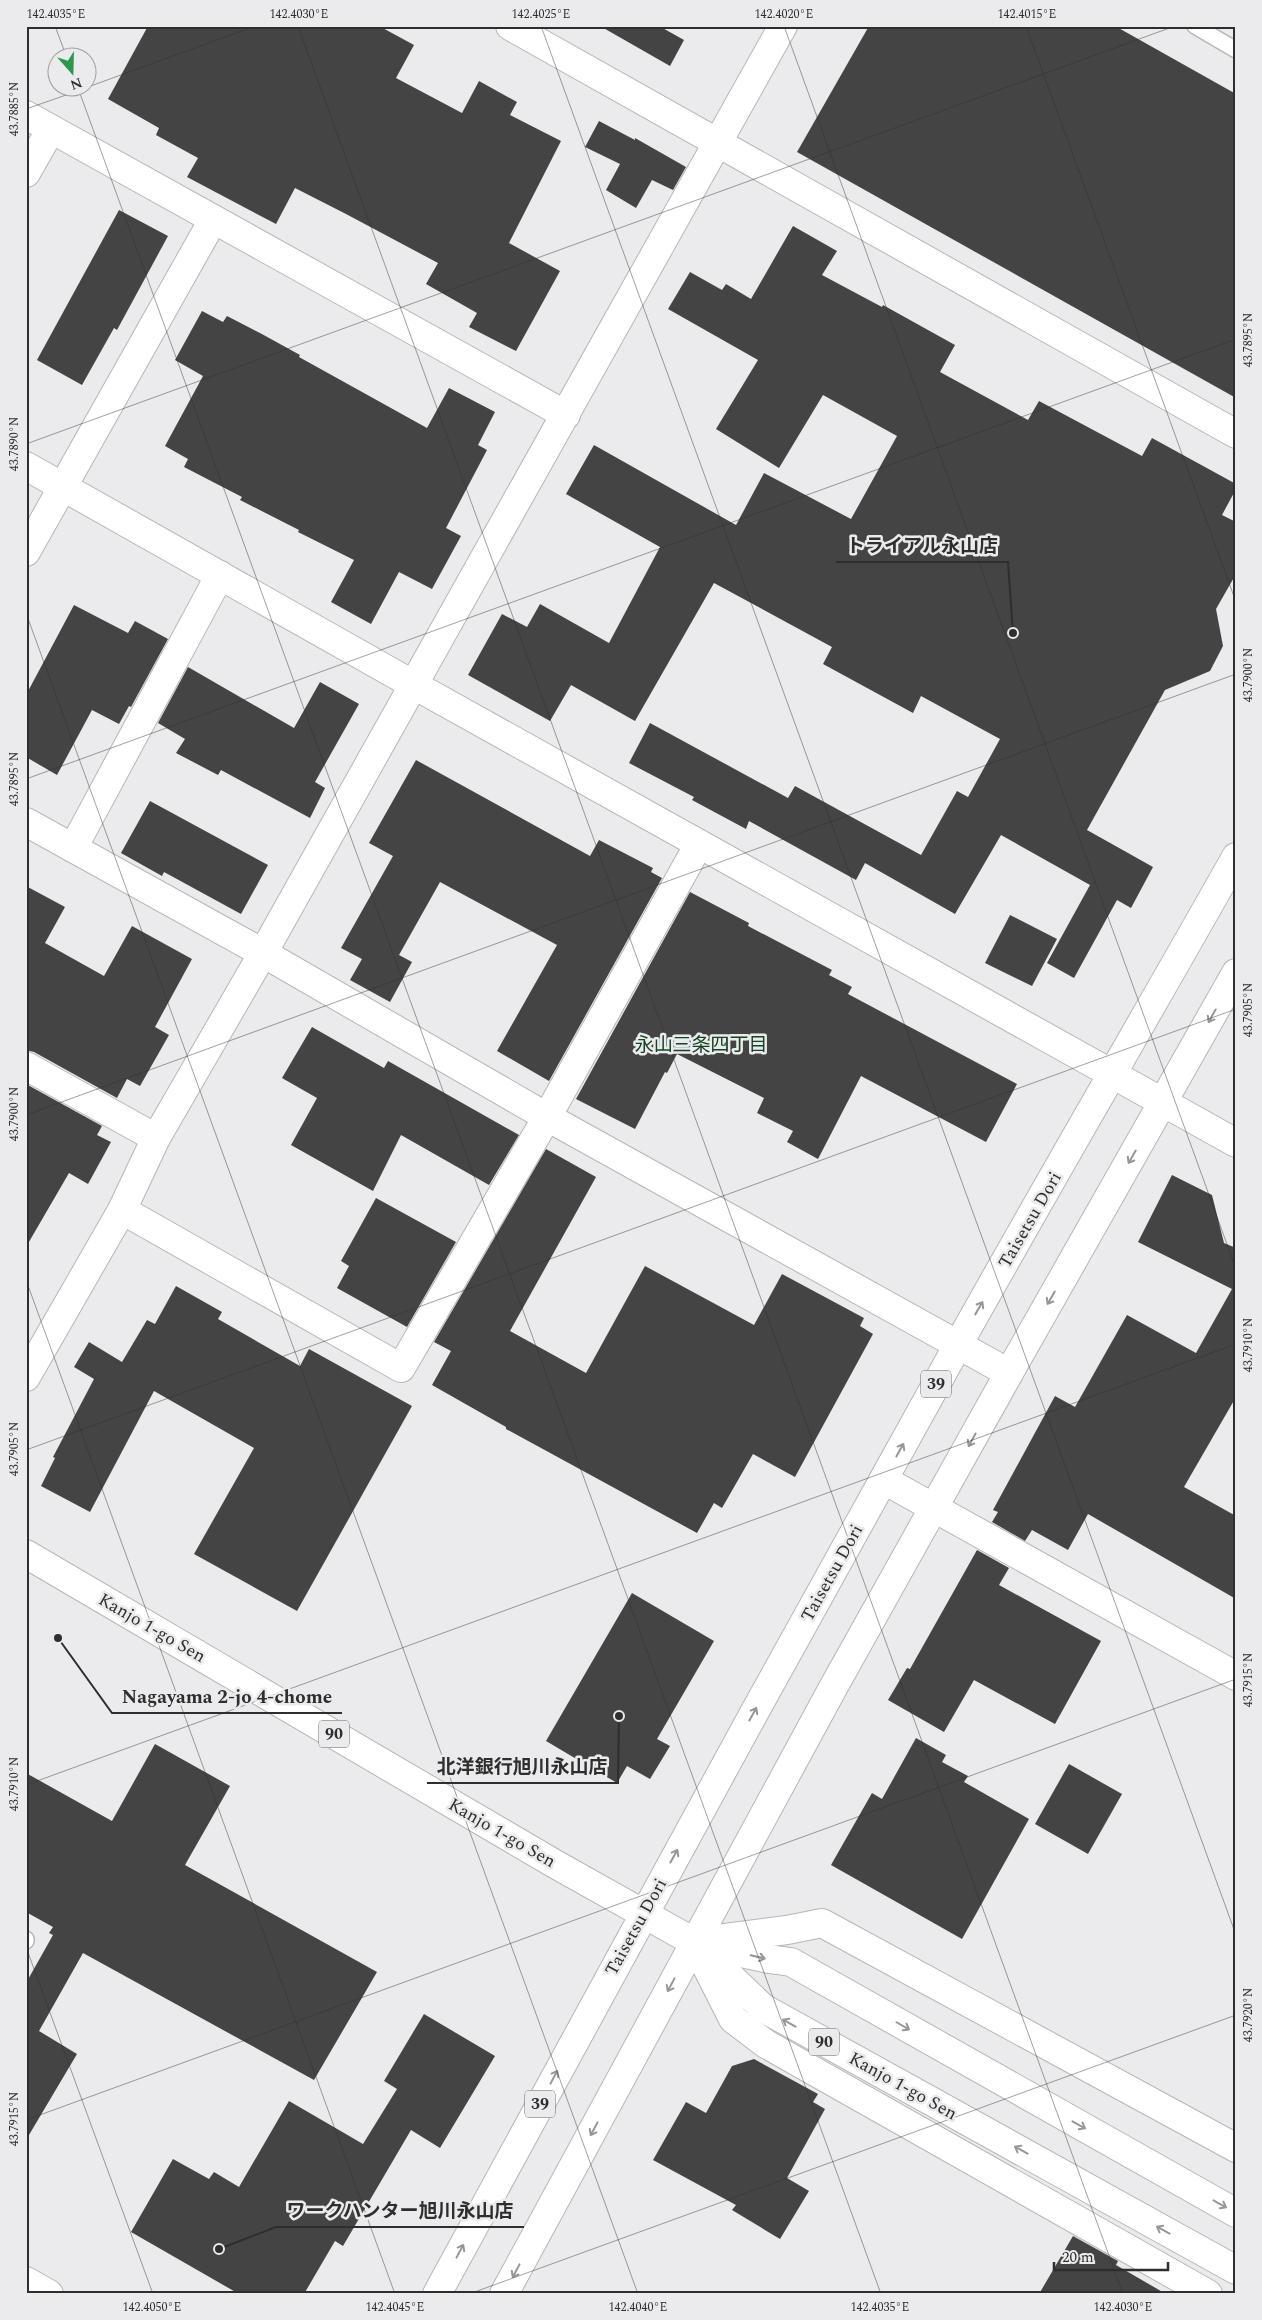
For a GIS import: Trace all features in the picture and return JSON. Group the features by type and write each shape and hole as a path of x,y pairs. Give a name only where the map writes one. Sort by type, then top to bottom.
{"main road":[{"path":"510,26 1236,434"},
{"path":"26,1377 122,1210 156,1138 263,953 783,26"},
{"path":"26,115 566,415"},
{"path":"26,172 51,129"},
{"path":"26,552 213,220"},
{"path":"26,466 698,844 1236,1143"},
{"path":"73,848 220,575"},
{"path":"26,822 263,953 546,1117 1009,1373"},
{"path":"122,1210 401,1368 546,1117 698,844"},
{"name":"Taisetsu Dori","path":"437,2294 642,1914 958,1345 1236,857"},
{"path":"504,2294 694,1942 934,1508 1236,973"},
{"path":"26,1066 156,1138"},
{"path":"884,1480 1236,1676"},
{"name":"Kanjo 1-go Sen","path":"26,1554 642,1914 694,1942 763,2008 1236,2270"},
{"path":"694,1942 787,1930 822,1923 1236,2148"},
{"path":"694,1942 732,2019 766,2044 1208,2294"},
{"name":"Kanjo 1-go Sen","path":"694,1942 769,1959 791,1962 990,2076 1236,2213"},
{"path":"26,2281 49,2294"}],"lane":[{"path":"1195,26 1236,50"}],"building":[{"path":"148,26 379,26 414,45 396,78 462,113 479,81 517,102 510,115 561,141 509,243 560,271 516,351 469,327 477,313 426,284 438,263 346,214 295,188 276,224 187,177 198,158 156,135 159,128 108,99"},
{"path":"600,26 659,26 684,40 670,66"},
{"path":"869,26 1115,26 1236,94 1236,398 797,152"},
{"path":"599,121 635,140 635,138 686,167 673,190 652,180 636,208 606,190 620,164 585,147"},
{"path":"119,210 168,236 117,330 114,328 82,385 37,360"},
{"path":"793,226 837,251 822,275 882,307 883,305 955,345 940,372 1028,420 1039,401 1142,456 1152,438 1236,484 1236,489 1222,515 1236,522 1236,574 1216,609 1223,646 1210,671 1165,690 1087,830 1153,867 1131,908 1117,900 1074,978 1047,963 1090,885 1001,835 955,914 865,863 856,880 749,821 746,829 692,800 694,797 629,763 650,723 788,798 795,786 921,855 957,791 968,797 1000,739 921,696 913,713 823,664 832,647 714,583 635,721 571,685 550,721 468,675 502,614 527,627 540,604 609,643 660,547 566,494 594,445 736,525 764,473 851,519 897,436 823,395 779,468 716,429 758,360 668,309 690,272 722,290 726,284 751,299"},
{"path":"202,311 223,322 227,316 260,333 300,355 299,357 427,428 449,388 495,412 478,445 487,450 446,528 461,536 432,589 399,572 371,624 331,602 354,560 298,532 299,530 240,500 242,497 184,467 188,459 165,446 203,376 175,360"},
{"path":"74,605 128,633 135,621 168,639 131,707 129,706 119,724 92,710 57,775 26,757 26,695"},
{"path":"188,667 294,728 320,682 359,704 315,782 325,788 310,818 221,770 218,775 176,753 185,739 158,723"},
{"path":"416,760 590,856 599,840 653,868 651,872 662,878 549,1081 497,1051 557,945 440,882 399,955 412,962 390,1002 350,980 362,959 341,948 393,856 369,843"},
{"path":"150,801 268,865 241,914 164,872 162,876 121,853"},
{"path":"26,886 65,907 45,943 104,976 132,926 192,959 155,1027 169,1035 140,1086 127,1079 117,1098 34,1052 26,1050"},
{"path":"690,892 749,923 748,926 832,970 829,975 852,987 848,994 1017,1084 986,1142 861,1076 818,1159 787,1142 793,1131 757,1113 764,1098 677,1054 667,1073 665,1072 635,1129 576,1099"},
{"path":"1010,915 1057,939 1032,986 985,963"},
{"path":"312,1027 384,1068 388,1061 519,1135 489,1185 401,1135 373,1191 291,1145 317,1098 282,1078"},
{"path":"26,1084 102,1126 97,1135 111,1142 88,1184 69,1173 26,1247"},
{"path":"546,1149 596,1177 510,1331 586,1373 645,1266 754,1325 782,1274 864,1318 860,1326 873,1334 795,1477 753,1454 722,1508 714,1503 697,1533 506,1429 506,1427 432,1385 451,1351 434,1342"},
{"path":"1172,1175 1212,1195 1224,1243 1236,1248 1236,1397 1184,1487 1236,1516 1236,1599 1088,1514 1068,1550 1032,1530 1025,1541 992,1522 998,1512 993,1510 1055,1396 1075,1407 1127,1315 1196,1353 1232,1289 1138,1242"},
{"path":"376,1198 456,1242 407,1327 337,1288 349,1266 341,1261"},
{"path":"176,1286 222,1312 218,1319 300,1366 309,1349 412,1406 297,1611 194,1554 254,1448 154,1391 90,1512 41,1486 55,1458 53,1457 94,1379 74,1367 89,1342 122,1362 147,1320 155,1324"},
{"path":"977,1550 1009,1568 999,1585 1101,1641 1055,1724 974,1680 944,1732 888,1700 907,1668 910,1669"},
{"path":"632,1593 714,1641 657,1739 670,1746 650,1779 627,1766 617,1783 546,1741"},
{"path":"916,1738 946,1755 942,1762 968,1776 964,1782 1029,1819 962,1939 831,1865 872,1793 882,1799"},
{"path":"155,1744 230,1786 185,1865 377,1972 314,2080 83,1953 39,2031 77,2054 26,2140 26,1983 53,1935 49,1933 53,1927 26,1912 26,1773 112,1821"},
{"path":"1069,1764 1122,1794 1088,1854 1035,1824"},
{"path":"424,2014 495,2056 440,2148 411,2130 343,2246 335,2241 304,2294 239,2294 131,2232 173,2159 209,2179 214,2172 239,2187 289,2101 363,2144 397,2089 384,2081"},
{"path":"754,2059 818,2094 813,2102 825,2109 787,2178 809,2191 780,2239 732,2210 736,2205 653,2160 686,2102 706,2113 732,2066"},
{"path":"1073,2236 1118,2261 1116,2265 1166,2294 1039,2294"}],"place":[{"name":"トライアル永山店","path":"1013,633"},
{"name":"Nagayama 2-jo 4-chome","path":"58,1638"},
{"name":"北洋銀行旭川永山店","path":"619,1716"},
{"name":"ワークハンター旭川永山店","path":"219,2249"}],"district":[{"name":"永山三条四丁目","path":"701,1045"}]}
